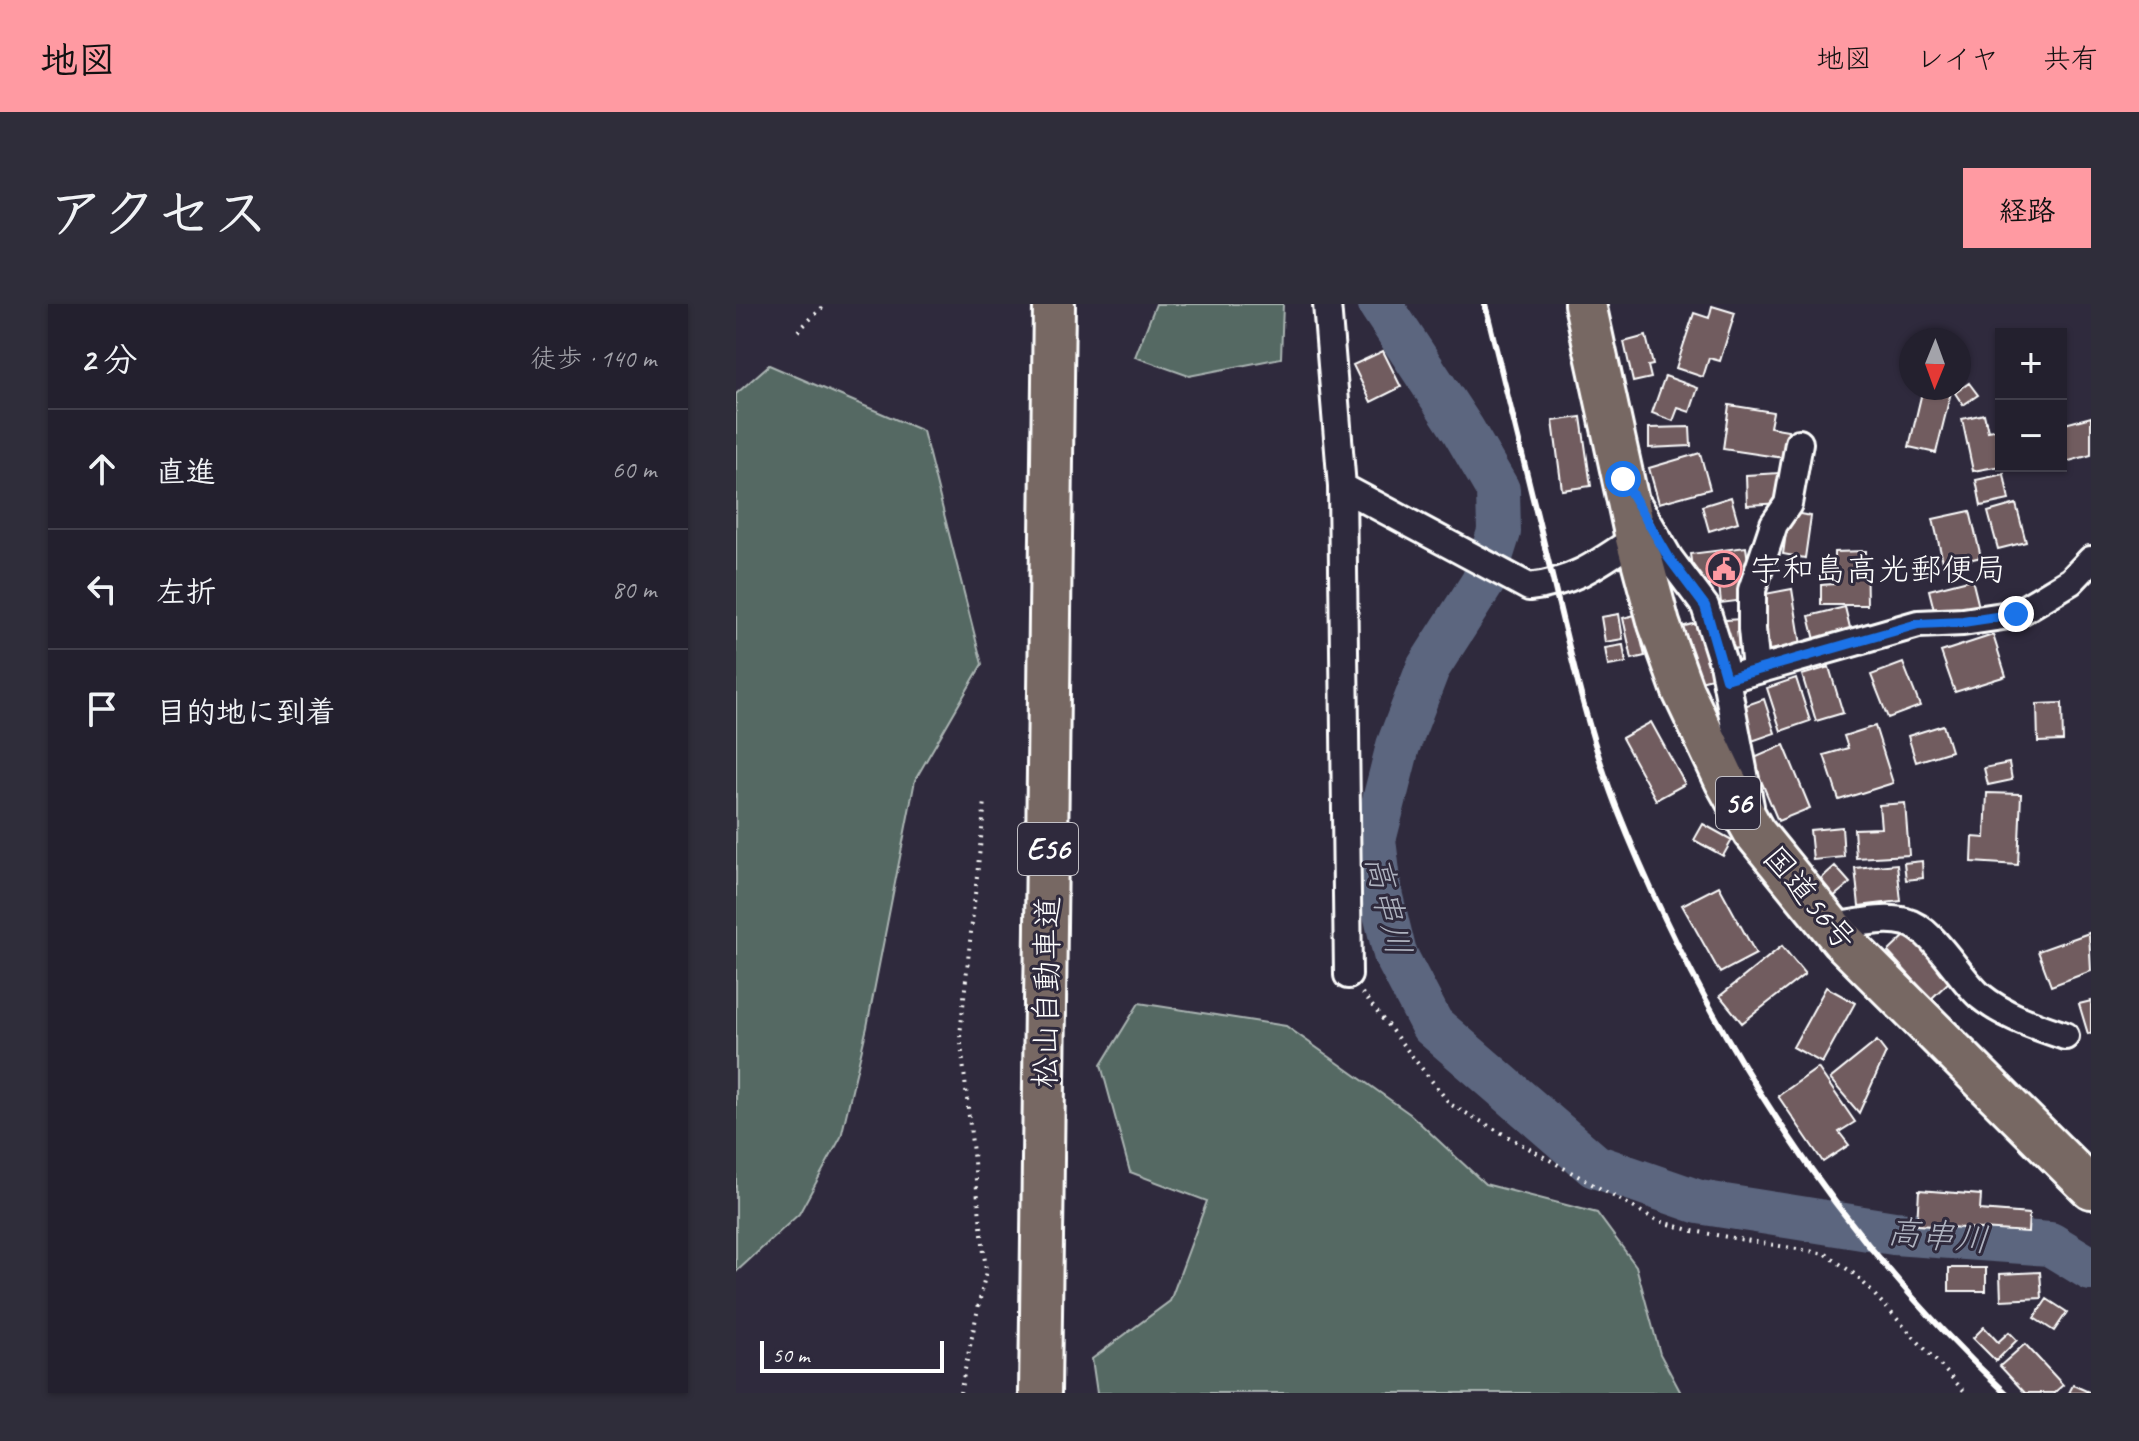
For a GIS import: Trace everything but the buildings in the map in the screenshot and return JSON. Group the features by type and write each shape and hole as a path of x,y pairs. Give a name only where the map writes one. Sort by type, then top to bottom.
{"highway":[{"name":"松山自動車道","path":"1040,1393 1054,304"},
{"name":"国道56号","path":"1585,304 1636,538 1659,624 1683,691 1725,780 1754,832 1832,927 1902,1002 2091,1188"}],"street":[{"path":"1327,304 1342,487 1348,975"},
{"path":"1756,670 1752,590 1774,524 1788,504 1799,443"},
{"path":"1623,479 1669,558 1705,606 1726,679 1754,832"},
{"path":"1342,487 1529,587 1554,584 1588,571 1636,538"},
{"path":"1726,679 1918,624 1963,622 2016,614 2071,581 2091,560"},
{"path":"1832,927 1889,919 1910,922 1928,936 1981,997 2021,1020 2065,1036"}],"path":[{"path":"798,331 826,304"},
{"path":"960,1393 986,1271 960,1035 985,801"},
{"path":"1348,975 1450,1104 1656,1220 1693,1231 1826,1254 1857,1276 1966,1393"}],"green space":[{"path":"1156,304 1283,304 1281,358 1189,376 1135,357"},
{"path":"769,365 923,431 982,664 915,780 867,1027 841,1137 799,1214 736,1272 736,394"},
{"path":"1139,1003 1286,1026 1410,1114 1485,1184 1597,1213 1636,1266 1660,1354 1681,1393 1097,1393 1092,1359 1170,1301 1207,1201 1130,1172 1101,1065"}],"waterway":[{"name":"高串川","path":"1380,304 1463,430 1498,490 1499,532 1483,582 1428,668 1398,746 1374,840 1381,897 1395,954 1432,1025 1595,1166 1699,1202 1894,1233 2050,1244 2091,1269"}],"railway":[{"path":"1485,304 1573,666 1606,778 1651,888 1689,968 1778,1121 1829,1194 1884,1264 1943,1330 2006,1393"}],"place":[{"name":"宇和島高光郵便局","path":"1724,569"}],"route":[{"path":"1623,479 1669,558 1705,606 1726,679 1918,624 1963,622 2016,614"}]}
